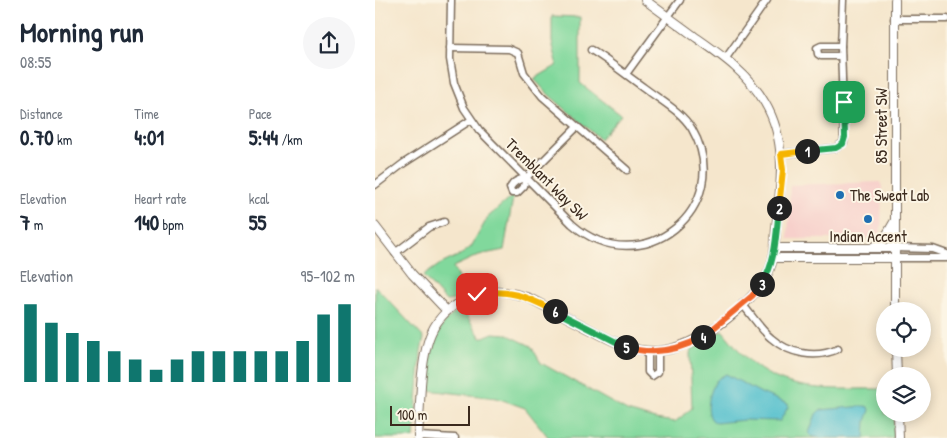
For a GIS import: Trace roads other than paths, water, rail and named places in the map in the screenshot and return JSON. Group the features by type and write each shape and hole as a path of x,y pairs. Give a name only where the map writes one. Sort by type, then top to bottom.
{"street":[{"name":"Tremblant Way SW","path":"451,0 450,48 454,83 471,120 579,231 606,244 626,247 647,244 679,226 693,209 701,189 703,168 700,146 691,128 682,117 591,50"},
{"path":"455,438 418,437 424,352 433,329 447,312 465,299 477,294 495,292 515,293 529,298 617,343 630,348 658,351 674,349 703,337 759,289 769,272 775,248 783,170 774,123 766,104 746,77 726,58 645,0"},
{"path":"626,74 681,0"},
{"path":"726,58 767,0"},
{"path":"781,154 836,148 844,142 841,56 843,0"},
{"name":"85 Street SW","path":"895,0 895,302"},
{"path":"895,19 947,19"},
{"path":"841,46 821,46 817,48 818,54 821,56 841,56"},
{"path":"450,48 509,49 516,52 519,55 524,73 536,90 627,170"},
{"path":"375,185 416,155 471,120"},
{"path":"526,178 577,127"},
{"path":"872,248 883,241 895,220"},
{"path":"395,252 429,228 444,222"},
{"path":"375,226 447,312"},
{"path":"775,248 933,249 947,254"},
{"path":"773,258 947,258"},
{"path":"742,304 771,338 791,350 814,355 838,349"},
{"path":"648,351 648,372 652,376 658,372 658,351"},
{"path":"898,422 899,438"}],"water":[{"path":"726,374 761,393 788,404 780,421 744,420 716,423 712,420 708,410 711,391 717,380"},
{"path":"869,407 870,410 866,421 865,438 819,438 811,436 809,433 816,414 820,410"}],"place":[{"name":"The Sweat Lab","path":"840,195"},
{"name":"Indian Accent","path":"868,219"}]}
